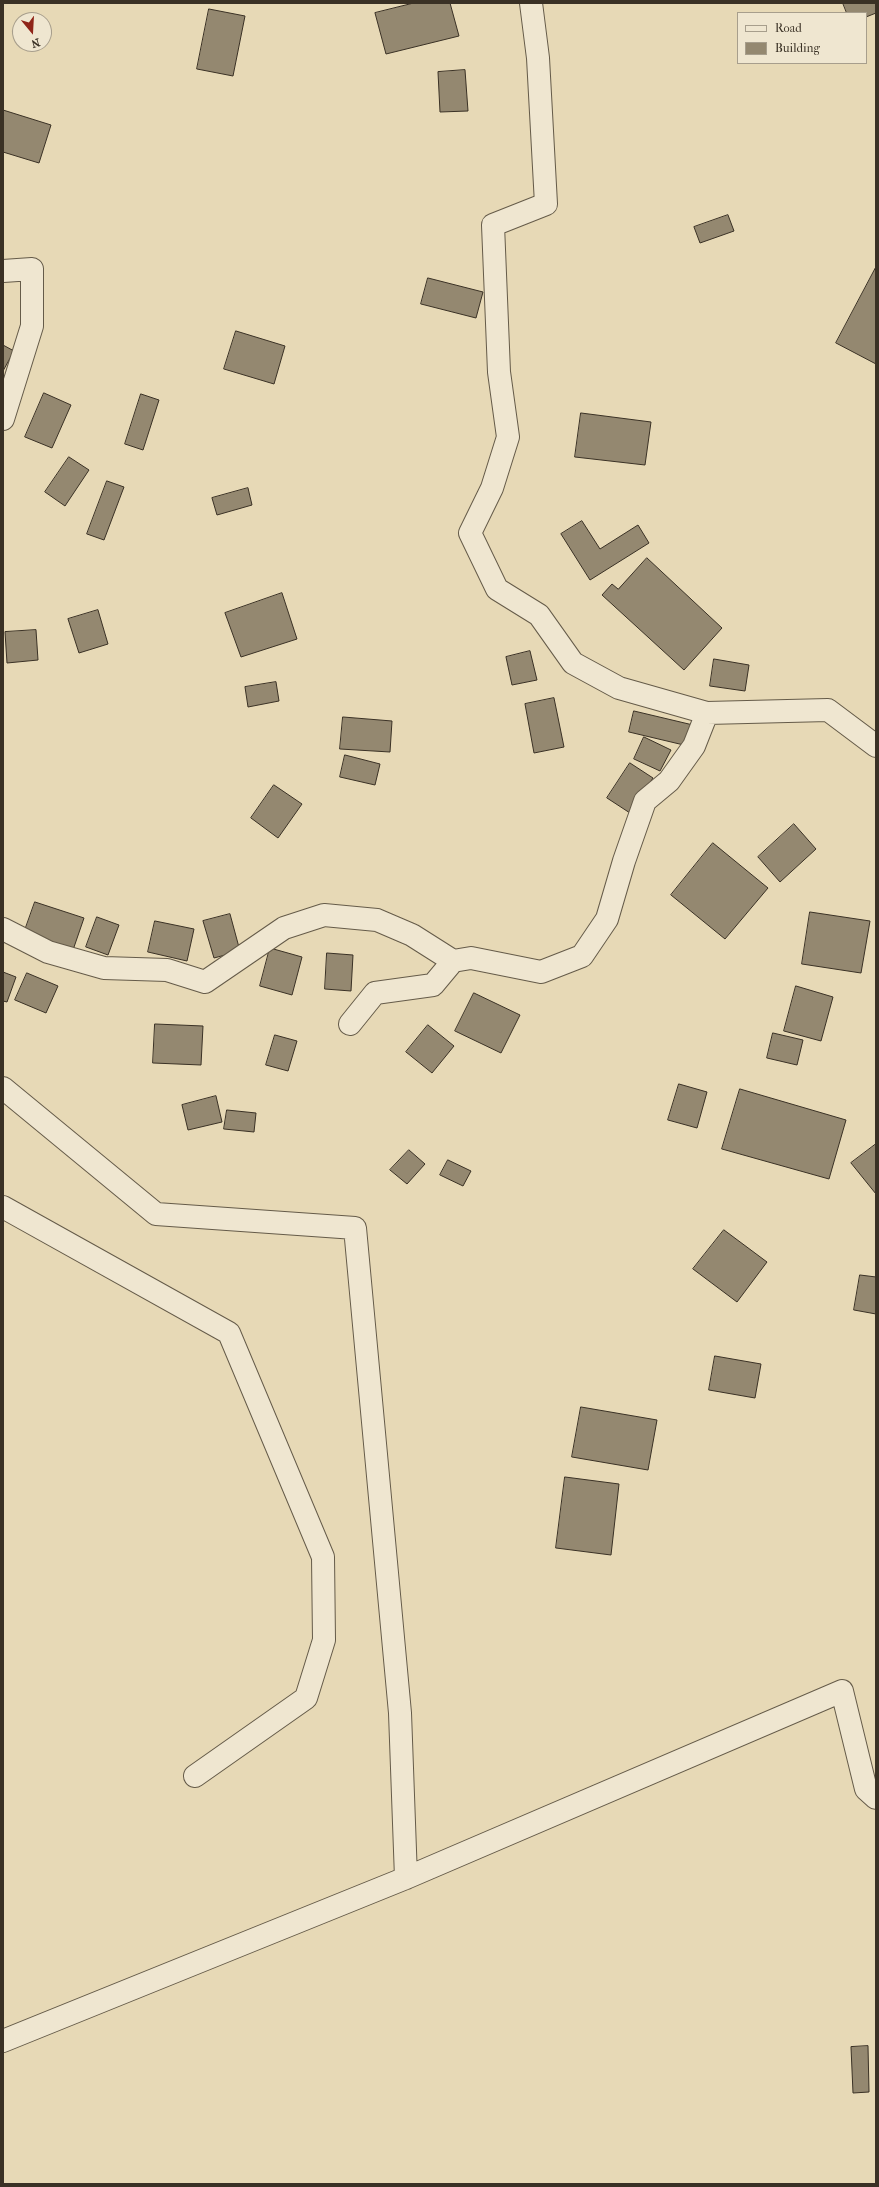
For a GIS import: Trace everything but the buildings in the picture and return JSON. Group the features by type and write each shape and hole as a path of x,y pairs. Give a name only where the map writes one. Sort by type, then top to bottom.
{"street":[{"path":"531,3 538,58 546,204 493,226 499,372 508,437 492,488 470,533 497,589 539,615 573,663 620,688 707,713 828,710 876,746"},
{"path":"3,271 32,269 32,326 3,419"},
{"path":"350,1024 375,993 433,986 454,961 471,958 541,972 582,956 607,918 624,861 645,801 669,781 694,746 707,713"},
{"path":"3,929 48,952 104,968 168,970 205,982 284,928 324,915 377,920 412,935 454,961"},
{"path":"3,1088 156,1214 355,1228 400,1713 406,1878"},
{"path":"3,1208 229,1333 323,1557 324,1640 306,1698 195,1776"},
{"path":"3,2041 406,1878 842,1691 866,1789 876,1798"}]}
